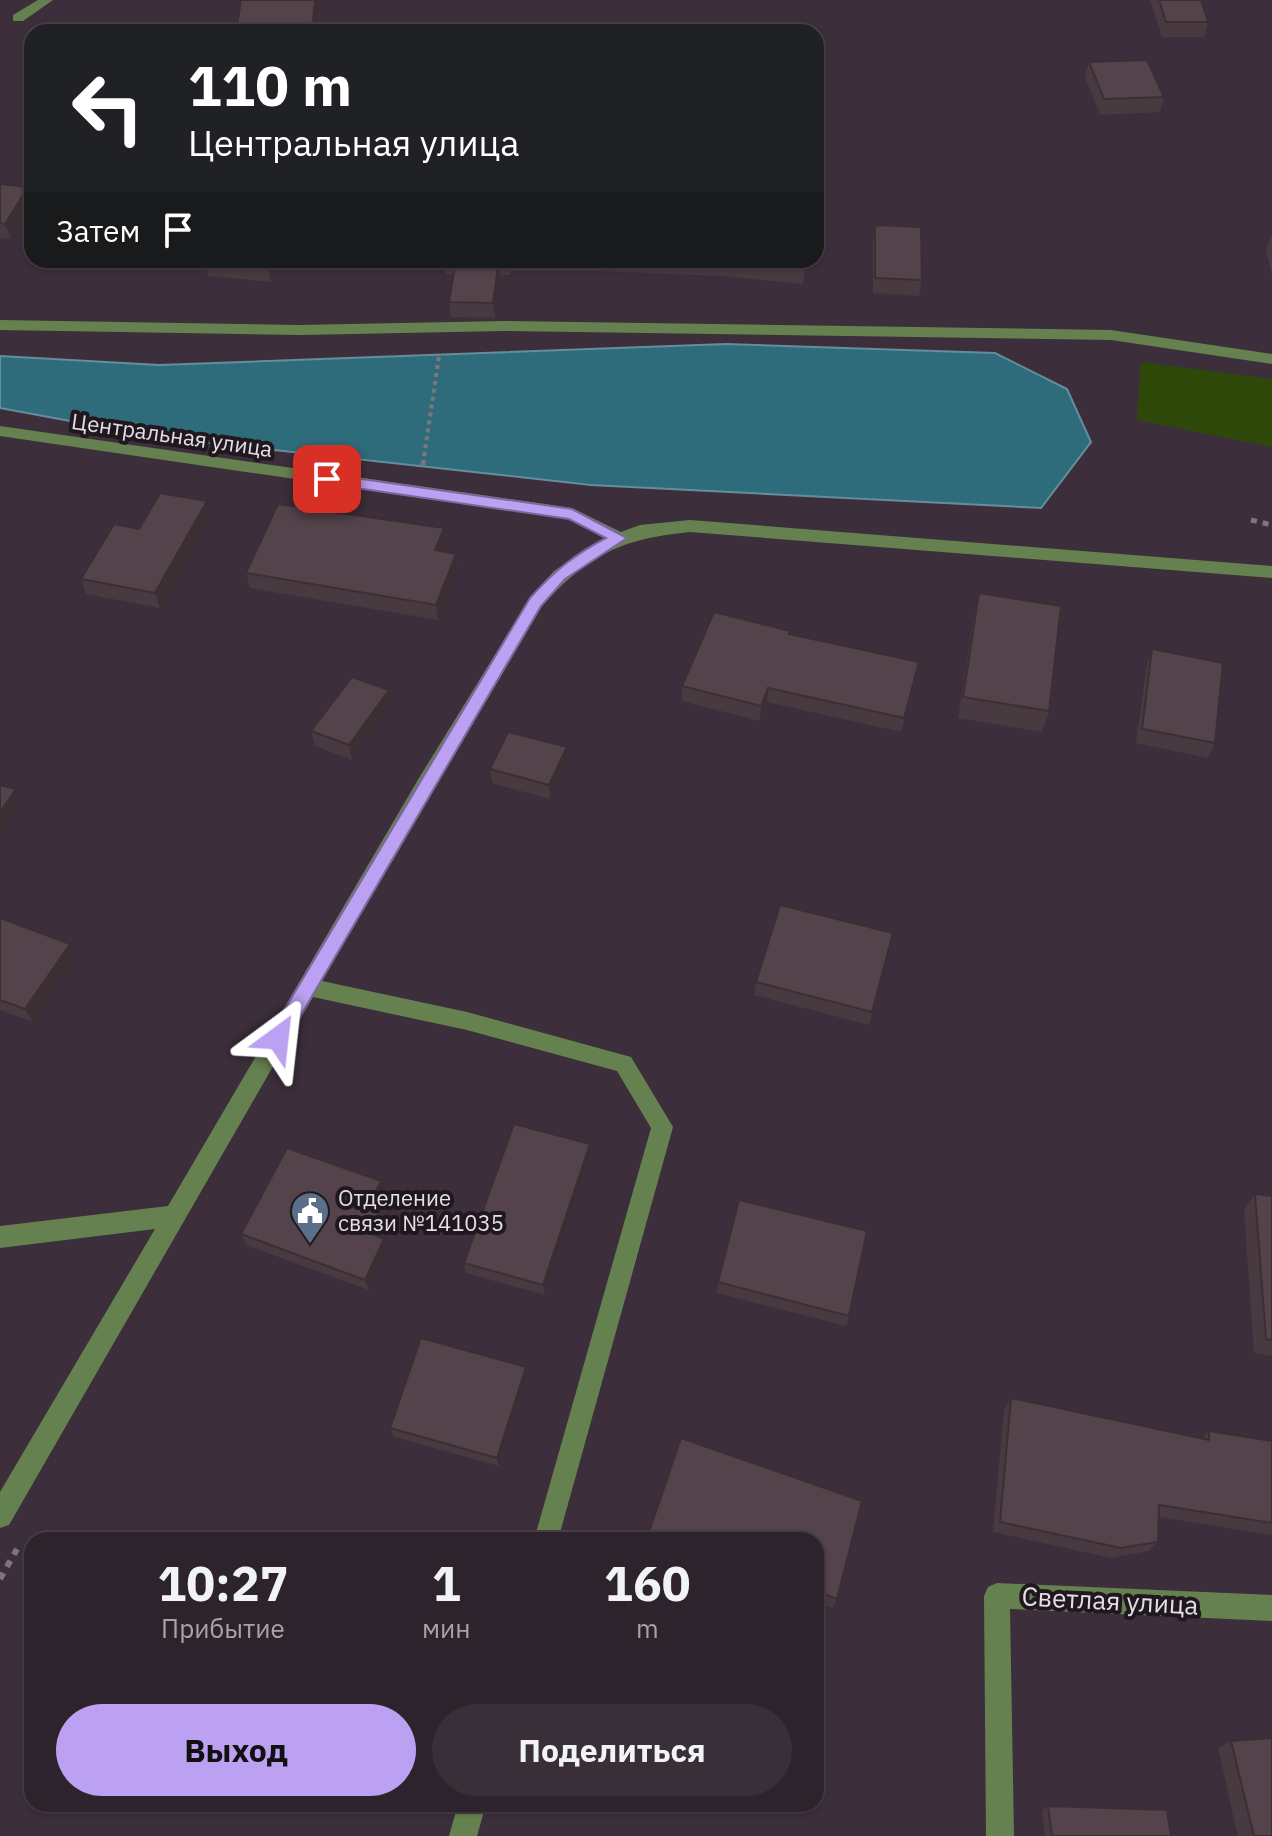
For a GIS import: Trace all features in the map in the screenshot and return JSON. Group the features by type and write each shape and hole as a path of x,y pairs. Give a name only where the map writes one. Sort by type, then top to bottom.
{"street":[{"path":"18,18 47,0"},
{"path":"0,325 300,330 504,326 1111,335 1272,359"},
{"name":"Центральная улица","path":"0,431 572,514 619,538"},
{"path":"0,1516 307,987 536,602 560,575 583,557 619,538 661,528 717,527 1272,572"},
{"path":"307,987 467,1021 624,1064 662,1127 548,1532"},
{"path":"0,1237 174,1216"},
{"name":"Светлая улица","path":"1000,1836 997,1596 1272,1608"},
{"path":"463,1836 470,1812"}],"path":[{"path":"422,471 440,345"},
{"path":"1251,520 1272,525"},
{"path":"0,1579 23,1538"}],"green space":[{"path":"1141,362 1272,379 1272,447 1137,420"}],"water":[{"path":"726,344 995,353 1067,389 1091,442 1041,508 591,485 156,437 0,408 0,356 159,365"}],"building":[{"path":"241,0 315,0 313,24 237,24"},
{"path":"1159,0 1201,0 1208,22 1166,22"},
{"path":"1147,60 1164,97 1104,99 1089,62"},
{"path":"0,184 24,187 24,193 5,224 0,223"},
{"path":"875,225 921,227 922,280 875,278"},
{"path":"455,268 498,268 493,303 449,302"},
{"path":"160,493 207,501 155,593 81,579 114,524 139,529"},
{"path":"278,504 444,528 435,550 456,554 436,605 246,573"},
{"path":"979,593 1061,606 1049,711 963,697"},
{"path":"714,612 790,631 789,634 919,662 904,718 768,688 761,706 682,686"},
{"path":"1152,649 1223,663 1215,743 1142,729"},
{"path":"352,677 389,690 349,745 311,731"},
{"path":"508,732 567,747 549,785 490,769"},
{"path":"0,785 16,789 0,812"},
{"path":"780,905 893,933 872,1012 756,982"},
{"path":"0,918 70,944 25,1009 0,1000"},
{"path":"514,1124 590,1144 543,1285 464,1263"},
{"path":"287,1148 381,1181 367,1209 380,1214 370,1233 384,1239 365,1280 241,1234"},
{"path":"1255,1194 1272,1196 1272,1340 1266,1339"},
{"path":"739,1200 867,1231 849,1316 718,1282"},
{"path":"421,1338 526,1367 497,1458 390,1428"},
{"path":"1011,1398 1209,1440 1209,1431 1272,1441 1272,1523 1159,1505 1158,1542 1121,1548 1000,1522"},
{"path":"681,1438 862,1501 837,1599 824,1594 824,1532 649,1532"},
{"path":"1272,1738 1272,1836 1254,1836 1231,1741"},
{"path":"1048,1806 1167,1810 1171,1836 1052,1836"}],"place":[{"name":"Отделение связи №141035","path":"310,1245"}],"route":[{"path":"278,1038 426,783 536,602 560,575 583,557 619,538 572,514 327,479"}]}
